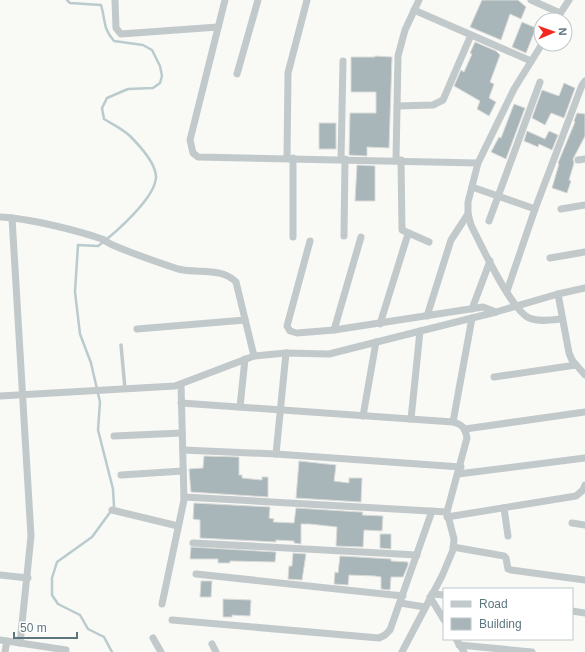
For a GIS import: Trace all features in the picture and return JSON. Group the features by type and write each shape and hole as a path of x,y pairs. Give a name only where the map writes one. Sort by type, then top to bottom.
{"street":[{"path":"115,0 116,28 121,34 218,27"},
{"path":"225,0 190,140 192,153 198,157 398,160 478,163"},
{"path":"237,74 258,0"},
{"path":"293,237 288,73 307,0"},
{"path":"419,0 400,45 397,106 398,160 402,230 408,234 429,242"},
{"path":"531,0 558,12"},
{"path":"561,12 569,0"},
{"path":"414,10 531,61"},
{"path":"397,106 433,105 442,100 471,35"},
{"path":"537,52 514,88 478,163 468,202 468,214 471,225 516,305 528,317 537,320 562,319"},
{"path":"343,61 344,236"},
{"path":"507,291 535,209 582,85 585,81"},
{"path":"489,221 540,82"},
{"path":"472,187 535,209"},
{"path":"561,210 585,205"},
{"path":"427,316 451,240 468,214"},
{"path":"0,217 12,218 103,239 113,245 153,261 184,270 222,273 229,275 236,282 254,356"},
{"path":"12,218 24,395 31,536 28,578 20,643"},
{"path":"380,324 408,234"},
{"path":"334,330 361,237"},
{"path":"310,241 287,326 288,329 297,333 380,324 472,309 487,308 496,312"},
{"path":"550,258 585,252"},
{"path":"472,309 490,261"},
{"path":"0,396 83,392 181,384 254,356 286,353 329,354 585,288"},
{"path":"558,294 569,353 576,365 585,375"},
{"path":"453,422 472,318"},
{"path":"137,329 245,320"},
{"path":"411,419 420,331"},
{"path":"363,416 376,342"},
{"path":"276,454 286,353"},
{"path":"240,407 245,359"},
{"path":"494,377 576,365"},
{"path":"162,604 184,497 181,384"},
{"path":"182,403 453,422 461,425 465,429 467,438 460,470 447,515 454,540 453,547 448,564 402,652"},
{"path":"465,429 585,412"},
{"path":"114,436 182,433"},
{"path":"183,450 276,454 460,470 585,458"},
{"path":"121,475 183,471"},
{"path":"184,497 432,512 447,515 504,508 576,496 583,490 585,485"},
{"path":"504,508 508,536"},
{"path":"112,510 178,526"},
{"path":"172,620 379,638 390,630 432,512"},
{"path":"572,523 585,525"},
{"path":"193,543 417,555"},
{"path":"453,547 504,556 506,558 508,569 511,570 585,580"},
{"path":"196,574 403,596"},
{"path":"0,575 28,578"},
{"path":"431,596 443,595"},
{"path":"431,596 443,618"},
{"path":"400,603 425,607"},
{"path":"573,611 585,613"},
{"path":"153,638 161,652"},
{"path":"5,652 4,640 48,650 66,650"},
{"path":"457,642 464,652"},
{"path":"457,642 532,652"},
{"path":"212,644 216,652"}],"lane":[{"path":"121,345 125,389"}],"building":[{"path":"482,0 518,0 526,7 521,19 510,14 501,40 470,27"},
{"path":"522,22 533,27 533,36 526,53 512,47"},
{"path":"475,42 496,51 500,55 490,82 494,84 489,98 496,102 489,116 477,109 480,101 454,86 461,70 464,72 472,54 470,53"},
{"path":"351,57 392,57 389,148 367,147 367,156 349,155 350,113 376,113 376,92 351,92"},
{"path":"564,83 575,88 564,118 551,113 545,125 532,118 542,90 559,96"},
{"path":"514,104 525,108 506,159 491,152 499,137 501,138"},
{"path":"577,113 585,114 585,136 573,159 574,163 569,180 571,181 567,193 552,188 559,164 558,163 575,122"},
{"path":"319,123 336,123 336,149 319,149"},
{"path":"527,131 545,139 549,131 558,135 552,150 539,144 538,147 524,141"},
{"path":"357,165 375,166 375,201 355,201"},
{"path":"204,456 239,457 239,475 242,475 242,478 262,480 262,477 268,477 268,497 191,492 189,469 203,468"},
{"path":"299,461 336,465 334,481 349,483 349,478 362,478 361,502 296,498"},
{"path":"194,503 270,507 269,518 274,519 273,522 294,523 296,508 363,512 362,515 383,516 382,531 364,530 363,547 336,546 337,527 310,524 301,524 301,544 294,543 294,541 276,540 276,542 200,538 200,520 193,519"},
{"path":"380,534 391,534 391,549 380,548"},
{"path":"191,547 276,552 275,562 230,561 230,563 218,563 218,559 190,559"},
{"path":"293,553 306,554 302,580 288,579 289,566 292,566"},
{"path":"340,556 391,559 391,561 408,562 408,565 403,577 391,577 390,590 381,589 381,577 375,576 349,575 348,585 334,584 335,572 338,573"},
{"path":"201,581 212,581 211,597 200,597"},
{"path":"223,599 251,600 250,616 232,615 232,617 223,617"}],"waterway":[{"path":"67,0 70,3 101,5 106,28 114,41 143,45 152,50 160,66 162,76 160,83 153,88 128,89 107,98 102,108 104,119 127,133 146,154 153,166 156,176 150,194 124,224 98,246 78,245 75,292 80,334 91,363 100,402 98,430 113,489 114,507 92,537 57,562 52,578 52,595 58,604 80,615 88,629 104,637 112,652"}]}
